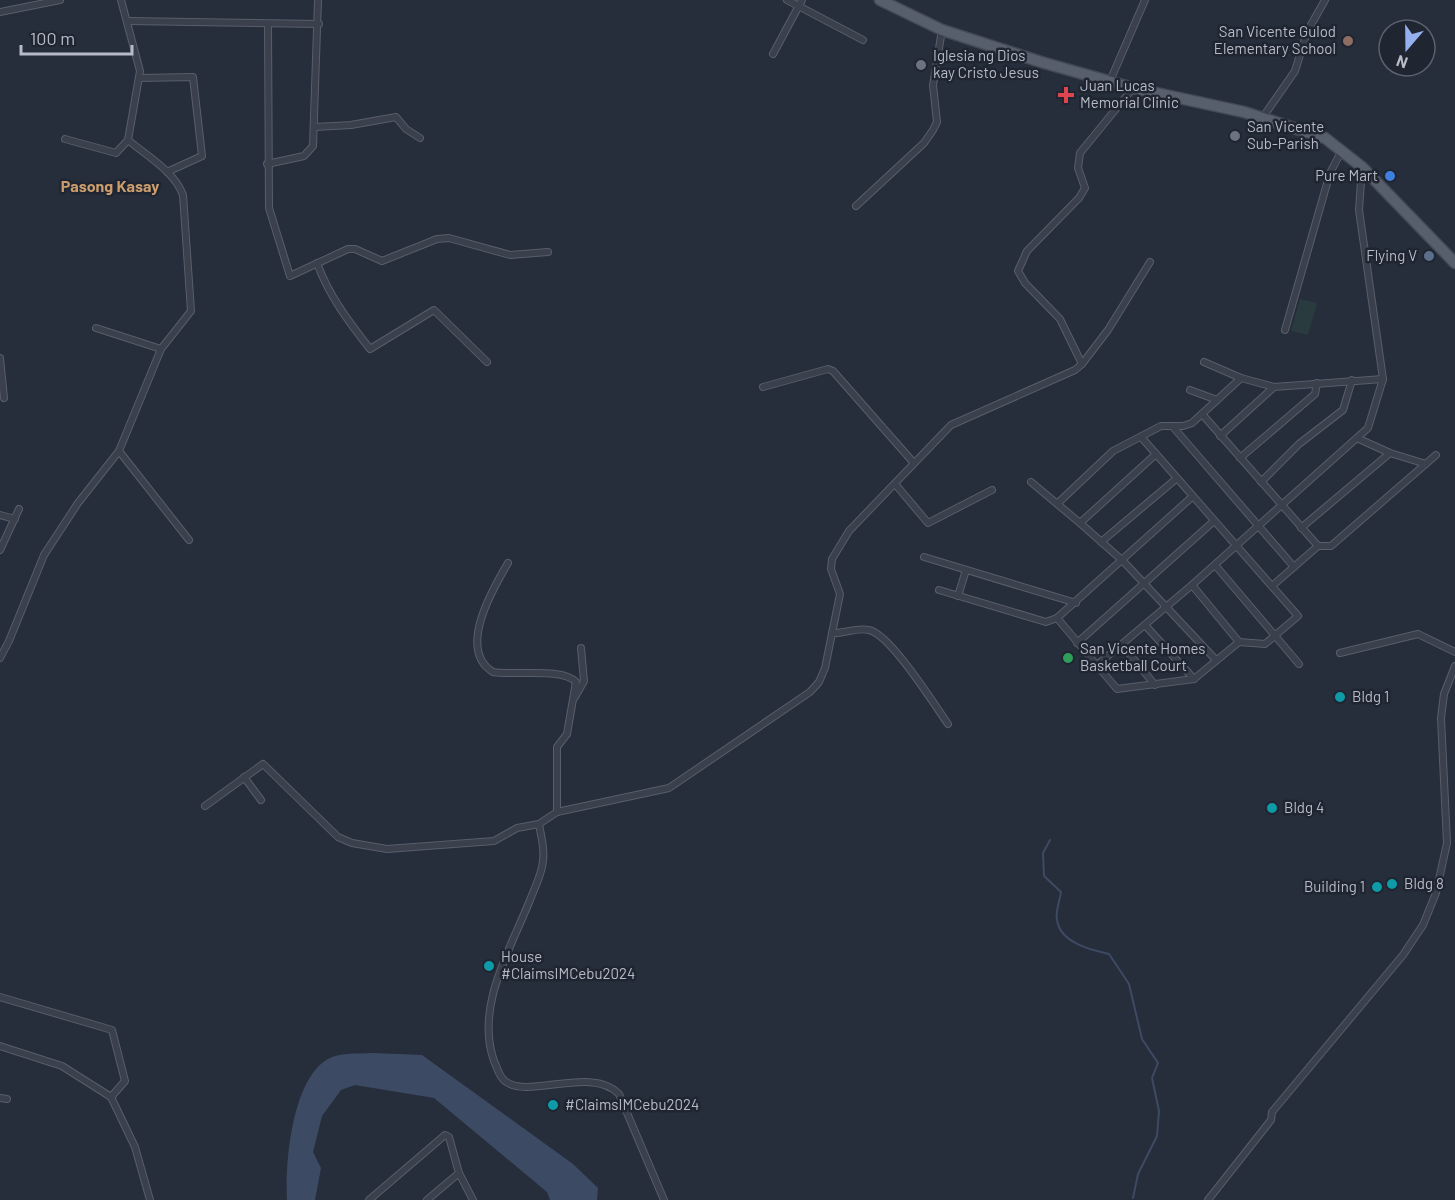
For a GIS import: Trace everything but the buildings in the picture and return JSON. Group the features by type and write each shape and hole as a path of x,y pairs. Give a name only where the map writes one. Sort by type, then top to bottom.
{"main road":[{"path":"880,0 942,30 1133,88 1263,117 1308,131 1342,150 1362,167 1455,263"}],"street":[{"path":"0,12 60,0"},
{"path":"65,139 116,153 128,140 140,71 122,0"},
{"path":"267,164 304,156 313,146 319,24 318,0"},
{"path":"787,0 800,2 862,40"},
{"path":"1110,81 1145,0"},
{"path":"1263,117 1295,70 1307,32 1325,0"},
{"path":"773,54 800,2"},
{"path":"128,21 268,25 319,24"},
{"path":"268,25 269,208 290,276 355,249 382,261 437,239 449,238 510,255 548,252"},
{"path":"856,206 924,143 937,122 933,85 942,30"},
{"path":"139,78 193,77 202,156 167,172"},
{"path":"1082,364 1060,320 1025,283 1018,271 1027,251 1079,198 1085,188 1078,168 1080,153 1133,88"},
{"path":"315,127 351,125 396,117 420,138"},
{"path":"0,658 44,555 78,503 119,452 161,349 188,316 191,304 183,195 179,186 167,172 128,140"},
{"path":"1285,330 1330,173 1342,150"},
{"path":"1097,665 1359,438 1372,421 1383,380 1359,210 1362,167"},
{"path":"205,806 263,764 338,837 352,843 387,849 494,841 517,828 538,825 557,812 669,788 810,692 819,682 825,668 840,594 831,569 836,548 849,531 896,485 913,462 951,425 1076,370 1108,330 1150,262"},
{"path":"317,263 336,303 369,350 434,310 487,362"},
{"path":"96,328 161,349"},
{"path":"0,358 4,398"},
{"path":"1204,362 1241,378 1274,387 1352,380 1383,380"},
{"path":"763,387 828,369 833,371 913,462"},
{"path":"1058,503 1113,451 1142,438 1161,426 1173,427 1192,423 1241,378"},
{"path":"1261,482 1299,444 1343,410 1352,380"},
{"path":"1240,458 1316,394 1317,383"},
{"path":"1220,436 1274,387"},
{"path":"1190,390 1217,400"},
{"path":"1202,414 1318,546"},
{"path":"1173,427 1260,524 1294,567"},
{"path":"1057,618 1117,689 1194,680 1239,642 1265,644 1298,616 1142,438"},
{"path":"1359,438 1390,453 1426,464"},
{"path":"119,452 189,540"},
{"path":"1301,528 1390,453"},
{"path":"1080,523 1156,454"},
{"path":"1272,586 1318,546 1331,546 1436,455"},
{"path":"1101,542 1176,479"},
{"path":"1031,482 1058,503 1122,561 1216,660"},
{"path":"896,485 928,523 992,490"},
{"path":"939,590 1046,622 1057,618 1193,496"},
{"path":"1,546 19,509"},
{"path":"0,515 15,519"},
{"path":"1077,643 1214,521"},
{"path":"924,557 1076,603"},
{"path":"508,563 494,586 480,620 478,655 485,667 493,672 570,677 577,686 567,734 557,747 557,812"},
{"path":"1215,565 1299,664"},
{"path":"958,596 966,570"},
{"path":"1192,585 1239,642"},
{"path":"1145,625 1194,680"},
{"path":"832,633 864,629 880,635 911,672 948,724"},
{"path":"1340,653 1418,634 1455,652"},
{"path":"1122,645 1155,685"},
{"path":"575,698 580,693 584,681 581,648"},
{"path":"1208,1200 1271,1120 1272,1112 1402,955 1423,925 1436,893 1447,843 1441,718 1444,694 1455,666"},
{"path":"244,777 261,800"},
{"path":"538,825 544,848 541,872 495,987 488,1019 488,1042 505,1081 517,1087 579,1082 612,1087 619,1094 664,1200"},
{"path":"0,997 111,1029 125,1081 111,1097"},
{"path":"0,1046 62,1066 111,1097 135,1147 150,1200"},
{"path":"369,1200 441,1136 449,1137 459,1173 473,1200"},
{"path":"427,1200 459,1173"}],"shaded area":[{"path":"1300,299 1317,303 1308,335 1291,331"}],"water":[{"path":"344,1054 422,1055 573,1164 598,1188 597,1200 550,1200 547,1192 434,1098 355,1085 341,1090 322,1116 313,1152 321,1168 315,1200 287,1200 293,1123 306,1084 316,1069 328,1059"}],"waterway":[{"path":"1050,840 1043,853 1044,876 1061,892 1057,913 1059,928 1070,940 1109,954 1129,984 1142,1039 1158,1063 1152,1078 1159,1111 1157,1136 1138,1174 1133,1198"}],"place":[{"name":"San Vicente Gulod Elementary School","path":"1348,41"},
{"name":"Iglesia ng Dios kay Cristo Jesus","path":"921,65"},
{"name":"Juan Lucas Memorial Clinic","path":"1066,95"},
{"name":"San Vicente Sub-Parish","path":"1235,136"},
{"name":"Pure Mart","path":"1390,176"},
{"name":"Flying V","path":"1429,256"},
{"name":"San Vicente Homes Basketball Court","path":"1068,658"},
{"name":"Bldg 1","path":"1340,697"},
{"name":"Bldg 4","path":"1272,808"},
{"name":"Bldg 8","path":"1392,884"},
{"name":"Building 1","path":"1377,887"},
{"name":"House #ClaimsIMCebu2024","path":"489,966"},
{"name":"#ClaimsIMCebu2024","path":"553,1105"}],"district":[{"name":"Pasong Kasay","path":"110,186"}]}
